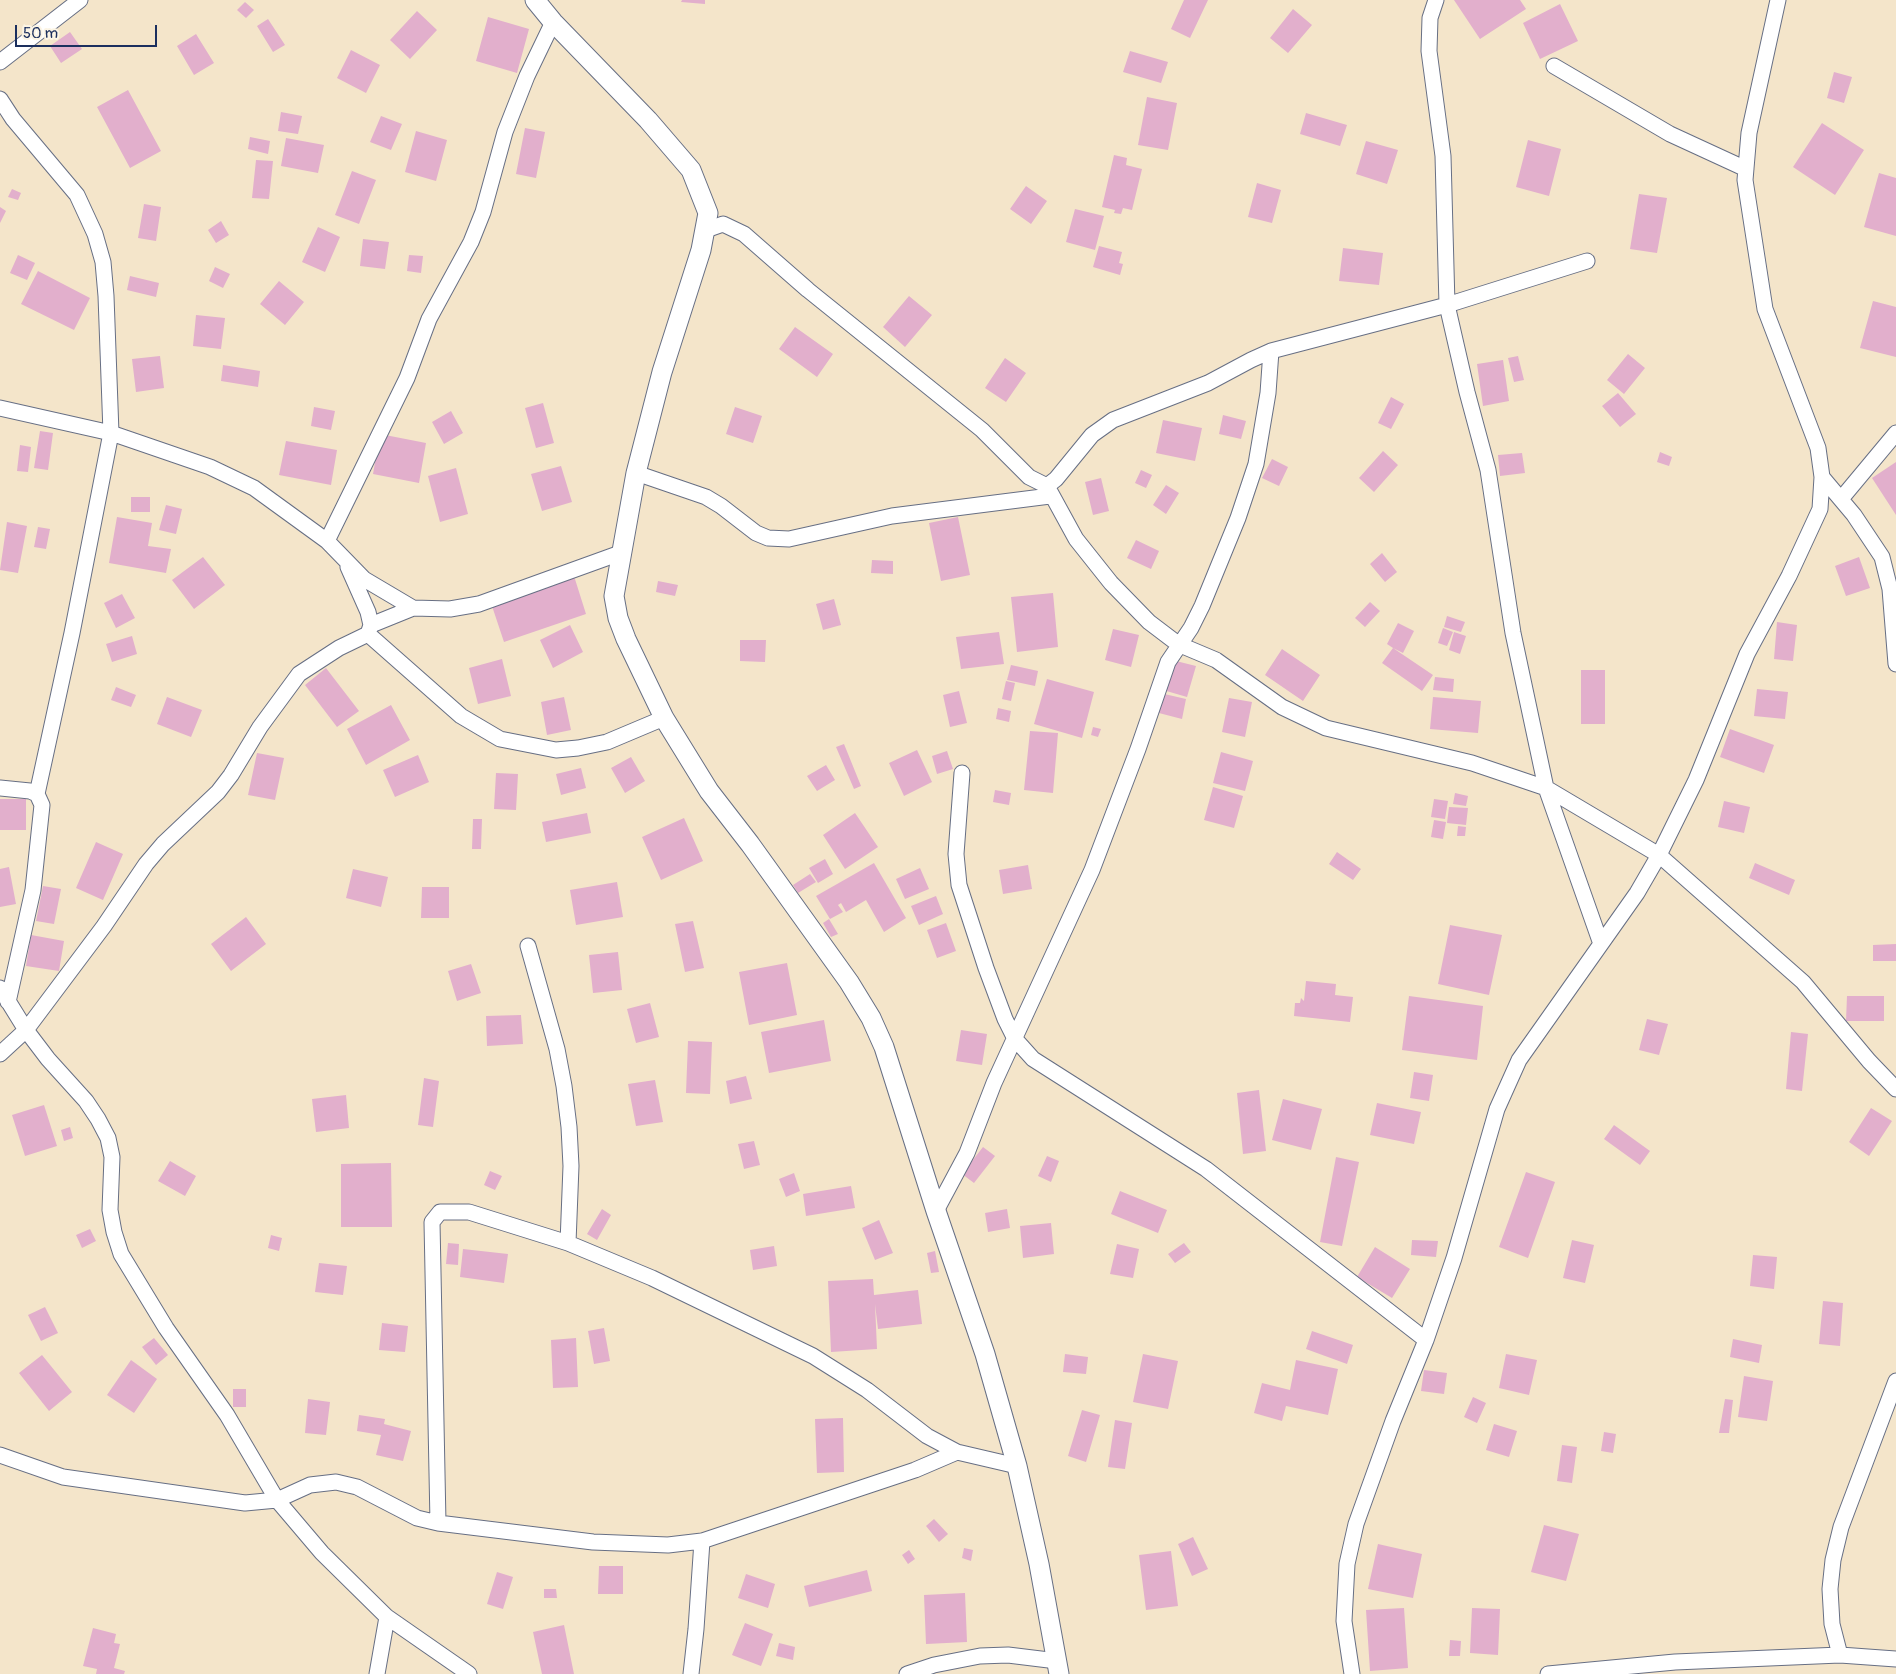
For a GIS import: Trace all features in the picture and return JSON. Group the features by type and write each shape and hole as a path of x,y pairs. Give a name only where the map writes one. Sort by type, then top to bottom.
{"street":[{"path":"0,62 80,0"},
{"path":"535,0 552,22 648,120 691,170 708,213 706,230 662,372 636,473 614,596 618,618 626,639 664,718 709,792 750,844 849,982 871,1018 884,1047 936,1211 986,1354 1017,1466 1040,1564 1058,1667 1008,1655 980,1656 907,1674"},
{"path":"1436,0 1430,18 1429,51 1443,156 1447,305 1467,392 1488,470 1513,632 1546,788 1601,944"},
{"path":"1352,1674 1344,1621 1347,1564 1360,1514 1393,1421 1426,1340 1454,1258 1497,1109 1519,1060 1637,893 1659,856 1696,780 1747,654 1789,576 1820,509 1822,477 1818,448 1765,309 1748,199 1746,169 1749,133 1778,0"},
{"path":"327,541 403,386 429,319 471,242 483,212 505,132 527,76 552,22"},
{"path":"1554,66 1670,134 1746,169"},
{"path":"0,99 12,119 77,195 95,234 104,271 111,433 72,634 37,794"},
{"path":"706,230 723,224 744,234 808,290 982,430 1029,477 1049,491 1076,539 1111,583 1149,622 1178,644 1216,660 1282,708 1326,728 1472,763 1546,788 1659,856 1803,982 1896,1089"},
{"path":"1049,491 1056,479 1092,435 1114,420 1208,383 1271,351 1447,305 1587,261"},
{"path":"936,1211 967,1153 994,1083 1092,870 1168,662 1178,644 1191,628 1202,606 1249,490 1262,428 1271,351"},
{"path":"0,408 111,433 210,467 254,488 327,541 345,562 364,579 413,608"},
{"path":"1841,499 1896,433"},
{"path":"636,473 706,497 756,533 768,538 789,539 892,516 1049,491"},
{"path":"1822,477 1854,515 1882,557 1893,589 1896,664"},
{"path":"0,1054 26,1030 104,926 146,864 174,832 218,792 231,775 260,727 298,674 370,629 413,608 450,609 479,604 623,552"},
{"path":"345,562 368,612 370,629 461,716 500,740 556,750 578,748 606,742 664,718"},
{"path":"962,773 956,854 959,885 989,976 1005,1019 1015,1039 1040,1064 1206,1170 1426,1340"},
{"path":"0,788 30,790 37,794 42,805 33,890 8,1002"},
{"path":"528,946 557,1049 564,1086 571,1166 568,1243"},
{"path":"0,988 26,1030 48,1060 86,1102 98,1119 108,1138 112,1158 110,1210 114,1232 122,1254 166,1328 227,1415 277,1500 322,1553 387,1617 469,1674"},
{"path":"438,1523 432,1222 440,1212 469,1212 532,1234 568,1243 652,1278 813,1356 867,1390 926,1436 957,1452 1017,1466"},
{"path":"1840,1654 1832,1624 1830,1589 1833,1560 1841,1527 1896,1381"},
{"path":"0,1455 63,1477 246,1503 277,1500 310,1485 336,1482 357,1487 417,1518 438,1523 593,1542 668,1545 702,1541 914,1470 957,1452"},
{"path":"691,1674 702,1541"},
{"path":"377,1674 387,1617"},
{"path":"1548,1674 1674,1662 1779,1666 1840,1654 1896,1659"}],"building":[{"path":"682,0 705,0 705,4 681,2"},
{"path":"1184,0 1208,0 1190,38 1171,29"},
{"path":"1454,0 1520,0 1526,9 1480,39"},
{"path":"245,2 254,10 246,18 237,10"},
{"path":"1560,4 1578,41 1540,59 1523,23"},
{"path":"1293,9 1312,25 1288,53 1270,38"},
{"path":"417,11 437,30 410,59 390,40"},
{"path":"488,17 529,29 517,73 476,61"},
{"path":"268,19 285,45 273,52 257,26"},
{"path":"70,32 82,49 61,63 50,46"},
{"path":"196,34 214,63 194,75 177,46"},
{"path":"351,50 380,65 366,93 337,78"},
{"path":"1130,51 1168,62 1161,83 1123,72"},
{"path":"1834,72 1852,77 1844,103 1827,98"},
{"path":"128,90 161,151 130,168 97,107"},
{"path":"1147,97 1177,103 1168,150 1138,145"},
{"path":"281,112 302,116 298,134 278,131"},
{"path":"1306,113 1347,125 1340,146 1300,134"},
{"path":"381,116 402,124 391,150 370,142"},
{"path":"1822,123 1864,150 1835,195 1793,167"},
{"path":"525,128 545,132 536,178 516,174"},
{"path":"416,131 447,140 436,181 405,172"},
{"path":"250,137 270,141 268,154 248,149"},
{"path":"286,138 324,145 318,173 281,166"},
{"path":"1528,140 1561,149 1549,196 1516,187"},
{"path":"1366,141 1398,150 1387,184 1356,174"},
{"path":"1114,155 1127,158 1126,165 1142,169 1132,210 1123,208 1121,214 1114,213 1115,210 1102,207"},
{"path":"256,160 273,161 269,199 252,198"},
{"path":"352,171 376,180 359,224 335,215"},
{"path":"1879,173 1896,178 1896,236 1864,227"},
{"path":"1257,183 1281,190 1272,223 1248,217"},
{"path":"1026,186 1047,201 1031,224 1010,209"},
{"path":"12,189 21,193 18,200 8,197"},
{"path":"1639,194 1667,198 1657,253 1630,249"},
{"path":"144,204 161,207 156,241 138,238"},
{"path":"0,207 6,211 0,223"},
{"path":"1075,209 1104,216 1095,250 1066,242"},
{"path":"221,221 229,235 216,243 208,230"},
{"path":"318,227 340,237 325,272 302,262"},
{"path":"363,239 389,242 385,269 360,266"},
{"path":"1099,246 1122,252 1119,263 1123,264 1120,275 1093,267"},
{"path":"1343,248 1383,253 1379,285 1339,281"},
{"path":"18,255 35,263 27,280 10,273"},
{"path":"409,255 423,256 421,273 407,271"},
{"path":"215,267 230,274 223,288 209,281"},
{"path":"38,271 90,298 74,330 21,304"},
{"path":"130,276 159,283 156,297 127,290"},
{"path":"279,281 304,302 285,325 260,304"},
{"path":"909,296 932,315 905,347 883,327"},
{"path":"1873,301 1896,307 1896,357 1860,348"},
{"path":"196,315 225,318 221,349 193,346"},
{"path":"795,327 833,354 817,377 779,349"},
{"path":"1628,354 1645,368 1624,394 1607,380"},
{"path":"160,356 164,388 136,392 132,359"},
{"path":"1518,356 1524,380 1514,382 1508,358"},
{"path":"1005,358 1026,373 1006,402 985,388"},
{"path":"1503,360 1509,401 1483,406 1477,364"},
{"path":"223,365 260,371 258,387 221,381"},
{"path":"1618,393 1636,414 1620,427 1602,406"},
{"path":"1391,397 1404,404 1391,429 1378,423"},
{"path":"543,403 554,443 536,448 525,408"},
{"path":"314,407 335,411 331,430 311,426"},
{"path":"735,407 762,416 753,443 726,434"},
{"path":"451,411 463,433 444,444 432,422"},
{"path":"1223,415 1246,421 1241,439 1219,434"},
{"path":"1163,420 1202,428 1195,461 1156,453"},
{"path":"40,431 53,433 48,470 34,468"},
{"path":"380,434 426,443 419,483 373,474"},
{"path":"286,441 337,450 331,485 279,475"},
{"path":"20,445 31,447 28,472 17,471"},
{"path":"1383,451 1398,465 1374,492 1359,478"},
{"path":"1660,452 1672,457 1669,466 1657,462"},
{"path":"1522,453 1525,473 1500,476 1498,455"},
{"path":"1272,459 1288,467 1279,486 1262,478"},
{"path":"1896,462 1896,515 1872,478"},
{"path":"561,466 572,502 542,511 531,474"},
{"path":"456,468 468,514 440,522 428,476"},
{"path":"1141,470 1152,475 1146,488 1135,483"},
{"path":"1101,478 1109,511 1093,515 1085,482"},
{"path":"1166,485 1179,493 1166,514 1153,505"},
{"path":"131,497 150,497 150,512 131,512"},
{"path":"166,505 182,509 176,534 159,530"},
{"path":"117,517 152,523 148,546 171,549 166,573 109,563"},
{"path":"958,517 970,575 941,581 929,523"},
{"path":"7,522 27,526 18,573 0,570"},
{"path":"38,527 50,529 46,549 34,547"},
{"path":"1136,540 1159,551 1151,569 1127,558"},
{"path":"1382,553 1397,572 1385,582 1370,564"},
{"path":"203,557 225,585 194,609 172,580"},
{"path":"1859,557 1870,588 1846,596 1835,566"},
{"path":"872,560 893,561 893,574 871,573"},
{"path":"574,576 586,614 504,642 491,603"},
{"path":"658,581 678,585 675,596 656,592"},
{"path":"1053,593 1058,647 1017,652 1011,597"},
{"path":"122,594 135,618 116,628 104,603"},
{"path":"834,599 841,625 823,630 816,604"},
{"path":"1370,602 1380,611 1365,627 1355,618"},
{"path":"1447,616 1465,622 1461,632 1444,627"},
{"path":"1777,622 1797,625 1793,661 1774,659"},
{"path":"1398,623 1414,631 1403,653 1387,644"},
{"path":"570,625 583,652 553,668 540,640"},
{"path":"1443,628 1453,632 1447,646 1438,643"},
{"path":"1113,629 1139,635 1131,667 1105,660"},
{"path":"999,632 1004,664 961,669 956,637"},
{"path":"1454,632 1466,636 1460,654 1449,650"},
{"path":"132,636 137,654 112,662 106,644"},
{"path":"740,640 766,640 765,662 740,661"},
{"path":"1393,648 1433,675 1422,691 1382,663"},
{"path":"1282,649 1320,675 1303,701 1265,675"},
{"path":"502,659 511,696 478,704 469,668"},
{"path":"1172,660 1196,666 1187,697 1163,690"},
{"path":"1011,665 1038,671 1035,686 1007,680"},
{"path":"326,668 359,711 337,727 305,685"},
{"path":"1581,670 1605,670 1605,724 1581,724"},
{"path":"1435,677 1454,679 1453,692 1433,690"},
{"path":"1047,679 1094,692 1082,738 1034,724"},
{"path":"1006,681 1015,683 1011,701 1002,699"},
{"path":"116,687 136,695 131,707 111,700"},
{"path":"1757,689 1788,692 1785,719 1754,716"},
{"path":"959,691 967,723 950,727 943,695"},
{"path":"1160,693 1186,699 1182,719 1155,712"},
{"path":"167,697 202,710 191,737 157,724"},
{"path":"564,697 571,730 547,735 541,702"},
{"path":"1433,697 1481,701 1478,733 1430,729"},
{"path":"1229,698 1252,702 1245,737 1222,732"},
{"path":"391,705 410,740 366,765 347,729"},
{"path":"998,708 1011,711 1009,722 996,719"},
{"path":"1093,727 1101,729 1098,737 1091,735"},
{"path":"1730,729 1774,745 1764,773 1720,757"},
{"path":"1030,731 1058,733 1053,793 1024,790"},
{"path":"844,744 861,786 854,789 836,747"},
{"path":"917,750 932,782 904,796 889,763"},
{"path":"947,751 953,769 937,774 932,756"},
{"path":"1221,752 1253,761 1245,791 1213,783"},
{"path":"257,753 284,758 275,800 248,795"},
{"path":"418,755 429,782 395,797 383,770"},
{"path":"631,757 645,781 625,793 611,768"},
{"path":"826,765 835,780 817,791 807,776"},
{"path":"581,768 586,788 561,795 556,774"},
{"path":"496,773 518,774 516,810 494,809"},
{"path":"1213,787 1243,796 1234,828 1204,820"},
{"path":"995,790 1011,793 1009,805 993,802"},
{"path":"1455,793 1468,796 1466,806 1453,804"},
{"path":"0,799 26,799 26,830 0,830"},
{"path":"1434,799 1448,801 1445,819 1431,817"},
{"path":"1724,801 1750,807 1744,833 1718,827"},
{"path":"1449,807 1468,808 1466,825 1447,823"},
{"path":"587,813 591,833 546,842 542,822"},
{"path":"855,813 878,847 845,869 823,835"},
{"path":"684,818 703,861 661,880 642,837"},
{"path":"473,819 482,819 481,849 472,849"},
{"path":"1434,820 1446,822 1443,839 1431,837"},
{"path":"1458,826 1466,827 1465,836 1457,836"},
{"path":"96,842 123,854 103,900 76,888"},
{"path":"1337,852 1361,869 1353,880 1329,864"},
{"path":"825,859 833,874 818,883 809,868"},
{"path":"874,863 906,918 884,932 866,900 846,912 841,903 838,905 843,912 830,919 816,896"},
{"path":"1755,863 1795,880 1789,895 1749,878"},
{"path":"1028,865 1032,889 1003,894 999,870"},
{"path":"9,867 16,904 0,907 0,869"},
{"path":"920,868 929,889 905,899 896,879"},
{"path":"353,869 388,877 381,907 346,898"},
{"path":"810,874 816,882 798,893 793,885"},
{"path":"617,882 623,917 576,925 570,890"},
{"path":"43,886 61,889 54,924 36,921"},
{"path":"422,887 449,887 449,918 421,918"},
{"path":"936,896 943,914 919,925 911,906"},
{"path":"246,917 266,944 231,971 211,944"},
{"path":"829,919 838,934 831,937 823,923"},
{"path":"693,921 704,968 685,972 675,924"},
{"path":"946,923 956,951 937,958 927,930"},
{"path":"1450,925 1502,935 1489,995 1438,984"},
{"path":"31,935 64,941 59,971 26,966"},
{"path":"1896,944 1896,961 1873,961 1873,945"},
{"path":"618,952 622,990 593,993 589,955"},
{"path":"787,963 797,1015 749,1025 739,972"},
{"path":"471,964 481,993 457,1001 448,971"},
{"path":"1306,981 1336,984 1335,995 1353,997 1350,1022 1294,1016 1295,1003 1300,1003 1301,998 1304,1001"},
{"path":"1409,996 1483,1006 1477,1060 1402,1050"},
{"path":"1847,996 1884,996 1884,1021 1846,1021"},
{"path":"650,1003 659,1037 636,1043 627,1009"},
{"path":"521,1015 523,1044 487,1046 486,1016"},
{"path":"1647,1019 1668,1024 1659,1055 1639,1050"},
{"path":"824,1020 831,1061 769,1073 761,1032"},
{"path":"961,1030 987,1034 982,1065 956,1061"},
{"path":"1791,1032 1808,1034 1802,1091 1786,1089"},
{"path":"688,1041 712,1042 710,1094 686,1093"},
{"path":"1414,1072 1433,1075 1429,1101 1410,1098"},
{"path":"746,1076 752,1099 730,1104 726,1081"},
{"path":"424,1078 439,1081 433,1127 418,1125"},
{"path":"655,1080 663,1122 636,1126 628,1084"},
{"path":"1259,1090 1266,1151 1243,1154 1237,1093"},
{"path":"346,1095 349,1128 316,1132 312,1099"},
{"path":"1283,1099 1322,1109 1311,1150 1272,1140"},
{"path":"1377,1103 1421,1112 1414,1144 1370,1135"},
{"path":"44,1105 57,1146 25,1156 12,1115"},
{"path":"1871,1108 1892,1121 1869,1156 1849,1142"},
{"path":"1614,1125 1650,1151 1640,1165 1604,1139"},
{"path":"70,1127 73,1138 64,1141 61,1130"},
{"path":"754,1141 760,1165 744,1169 738,1144"},
{"path":"983,1147 995,1156 974,1183 962,1174"},
{"path":"1047,1156 1059,1161 1051,1182 1038,1176"},
{"path":"1336,1157 1359,1162 1342,1246 1320,1242"},
{"path":"170,1161 196,1176 185,1196 158,1181"},
{"path":"391,1163 392,1227 341,1227 341,1164"},
{"path":"490,1171 502,1176 495,1190 484,1185"},
{"path":"1526,1172 1555,1182 1528,1258 1499,1247"},
{"path":"794,1173 800,1191 786,1197 779,1179"},
{"path":"851,1186 855,1208 806,1216 803,1194"},
{"path":"1120,1191 1167,1210 1158,1233 1111,1214"},
{"path":"602,1209 611,1215 597,1240 587,1234"},
{"path":"1007,1209 1010,1228 988,1232 985,1213"},
{"path":"879,1220 893,1253 875,1260 862,1228"},
{"path":"1051,1223 1054,1254 1023,1258 1020,1226"},
{"path":"90,1229 96,1241 82,1248 76,1235"},
{"path":"271,1235 282,1238 279,1251 268,1248"},
{"path":"1412,1240 1438,1241 1436,1257 1411,1255"},
{"path":"1572,1240 1594,1245 1585,1283 1563,1278"},
{"path":"448,1243 459,1244 458,1265 446,1264"},
{"path":"1184,1243 1191,1252 1175,1263 1168,1254"},
{"path":"1117,1244 1139,1249 1133,1278 1110,1274"},
{"path":"774,1246 777,1266 753,1270 750,1250"},
{"path":"1375,1247 1410,1269 1392,1298 1357,1277"},
{"path":"463,1249 508,1254 504,1283 460,1277"},
{"path":"935,1251 939,1272 931,1273 927,1253"},
{"path":"1753,1255 1777,1257 1774,1289 1750,1286"},
{"path":"319,1263 347,1266 343,1295 315,1292"},
{"path":"873,1279 874,1295 918,1290 922,1324 878,1329 875,1304 877,1349 831,1352 828,1281"},
{"path":"1823,1301 1843,1303 1840,1346 1819,1344"},
{"path":"45,1307 58,1333 41,1341 28,1315"},
{"path":"382,1323 408,1326 405,1352 379,1350"},
{"path":"604,1328 610,1361 594,1364 588,1331"},
{"path":"1312,1331 1353,1345 1347,1364 1306,1349"},
{"path":"154,1338 168,1355 156,1365 142,1347"},
{"path":"576,1338 578,1387 553,1388 551,1340"},
{"path":"1733,1339 1762,1345 1759,1363 1730,1357"},
{"path":"1065,1354 1088,1357 1086,1374 1063,1372"},
{"path":"1143,1354 1178,1361 1168,1409 1133,1402"},
{"path":"1506,1354 1537,1360 1529,1395 1499,1388"},
{"path":"42,1355 72,1392 49,1411 19,1373"},
{"path":"131,1360 157,1379 134,1413 107,1395"},
{"path":"1296,1360 1338,1369 1328,1415 1286,1406 1282,1421 1254,1413 1262,1383 1290,1390"},
{"path":"1424,1370 1447,1373 1444,1394 1421,1391"},
{"path":"1744,1376 1773,1381 1767,1421 1738,1417"},
{"path":"233,1389 246,1389 246,1407 233,1407"},
{"path":"1473,1397 1486,1403 1477,1423 1464,1417"},
{"path":"308,1399 330,1402 326,1435 305,1433"},
{"path":"1725,1399 1733,1400 1729,1433 1719,1433"},
{"path":"1082,1410 1100,1415 1086,1462 1068,1456"},
{"path":"359,1415 385,1419 384,1424 411,1431 403,1461 376,1455 381,1435 357,1431"},
{"path":"843,1418 844,1472 817,1473 815,1419"},
{"path":"1115,1420 1132,1423 1125,1469 1108,1467"},
{"path":"1494,1424 1517,1431 1509,1457 1486,1450"},
{"path":"1604,1432 1616,1434 1613,1453 1601,1451"},
{"path":"1562,1445 1577,1447 1572,1483 1557,1481"},
{"path":"934,1519 948,1534 939,1542 926,1526"},
{"path":"1544,1525 1579,1534 1566,1581 1531,1572"},
{"path":"1193,1537 1208,1569 1192,1576 1178,1544"},
{"path":"1378,1544 1422,1554 1413,1598 1368,1589"},
{"path":"964,1548 973,1550 971,1561 962,1558"},
{"path":"909,1550 915,1559 908,1564 902,1555"},
{"path":"1171,1551 1178,1606 1146,1610 1139,1555"},
{"path":"599,1566 623,1566 623,1594 598,1594"},
{"path":"867,1570 872,1591 809,1607 804,1586"},
{"path":"497,1572 513,1577 503,1609 487,1604"},
{"path":"746,1574 775,1584 768,1608 738,1598"},
{"path":"544,1589 556,1589 557,1598 544,1598"},
{"path":"965,1593 967,1642 926,1644 924,1595"},
{"path":"1404,1608 1408,1668 1370,1671 1366,1610"},
{"path":"1472,1608 1500,1609 1498,1655 1470,1653"},
{"path":"745,1623 773,1634 761,1666 732,1655"},
{"path":"564,1625 574,1674 542,1674 533,1632"},
{"path":"93,1628 116,1634 114,1643 120,1644 114,1668 125,1671 124,1674 96,1674 97,1669 83,1666"},
{"path":"1450,1640 1461,1641 1460,1656 1449,1656"},
{"path":"779,1643 795,1647 793,1660 776,1656"}]}
